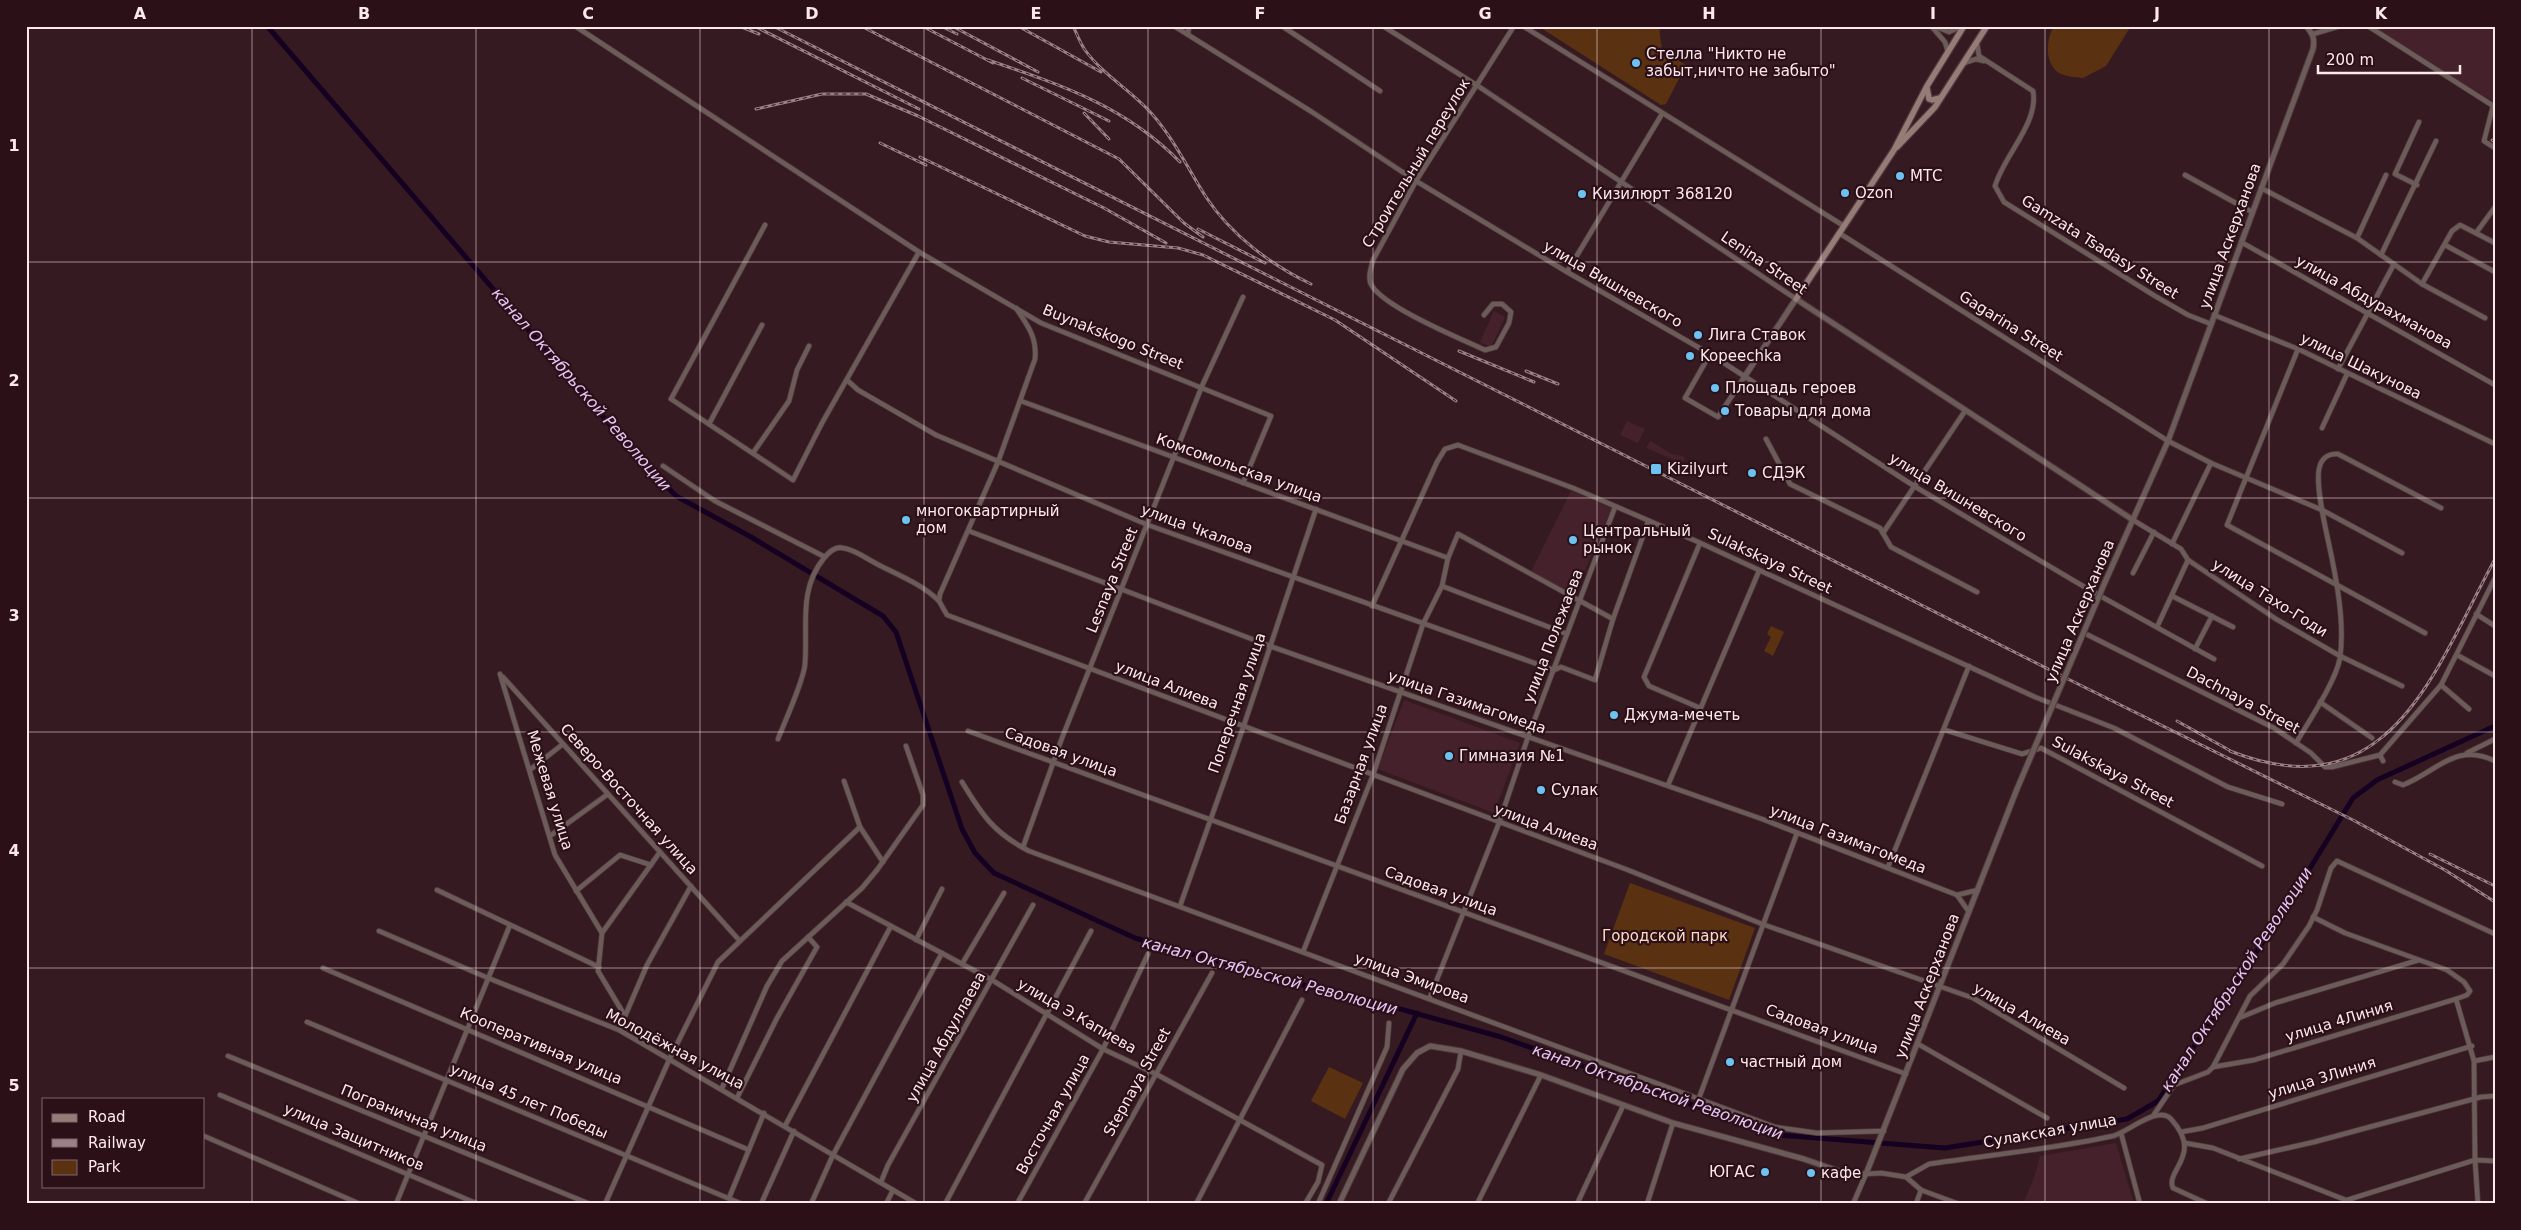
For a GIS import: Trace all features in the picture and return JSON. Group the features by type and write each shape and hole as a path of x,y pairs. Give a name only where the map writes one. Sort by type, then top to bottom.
{"main road":[{"path":"1796,300 1894,150 1927,86 1963,26"},
{"path":"1894,150 1941,97 1987,26"},
{"path":"1927,86 1926,92 1929,99 1941,97"}],"street":[{"name":"Buynakskogo Street","path":"575,26 919,252 1041,323 1202,386 1271,416 1243,482"},
{"name":"улица Вишневского","path":"1174,26 1312,112 1416,182 1566,272 1710,354 1914,486 2093,592 2214,659"},
{"path":"1188,34 1189,26"},
{"path":"1282,26 1380,91"},
{"name":"Lenina Street","path":"1383,26 1478,86 1796,300 2133,520"},
{"name":"Строительный переулок","path":"1484,314 1492,304 1502,304 1511,312 1509,323 1496,347 1485,350 1415,317 1379,293 1371,285 1370,274 1372,260 1416,182 1514,26"},
{"path":"1523,26 1844,226"},
{"path":"1933,26 1949,32 1963,26"},
{"path":"1933,26 1944,42 1948,52"},
{"path":"2306,26 2313,34 2340,26"},
{"path":"2368,26 2494,107 2484,141 2495,148"},
{"name":"улица Аскерханова","path":"1853,1204 1883,1134 2018,789 2105,582 2168,441 2313,49 2315,41 2313,34"},
{"path":"1977,43 1979,56 1986,61"},
{"path":"1964,63 1976,59 1986,61"},
{"name":"Gamzata Tsadasy Street","path":"1986,61 2033,91 2036,103 2028,122 1999,169 1995,186 2004,202 2155,296 2188,315 2211,324"},
{"path":"1566,272 1662,114"},
{"path":"2417,185 2395,174 2420,122"},
{"path":"2381,255 2417,185 2436,141"},
{"path":"2185,175 2252,212"},
{"path":"2356,238 2386,175"},
{"path":"2261,188 2356,238 2422,284 2485,318"},
{"path":"2476,233 2495,207"},
{"path":"765,224 671,399 793,480 822,423 919,252"},
{"path":"2422,284 2457,225 2495,243"},
{"name":"Gagarina Street","path":"1839,233 2168,441 2211,463 2322,510 2402,552"},
{"name":"улица Абдурахманова","path":"2241,242 2495,385"},
{"path":"2445,245 2495,272"},
{"path":"2338,369 2394,264"},
{"name":"Lesnaya Street","path":"1023,847 1090,668 1202,386 1243,297"},
{"path":"1710,354 1685,398 1718,417 1796,300"},
{"path":"778,739 805,666 805,602 809,582 817,566 834,548 843,548 929,592 939,601 998,462 1032,373 1036,345 1032,332 1016,308"},
{"name":"улица Шакунова","path":"2214,315 2298,349 2495,444"},
{"path":"709,424 762,325"},
{"path":"753,453 789,401 797,370 809,346"},
{"path":"2298,349 2227,525 2425,633"},
{"path":"2322,428 2347,374"},
{"name":"улица Чкалова","path":"847,380 858,390 936,435 1148,525 1554,670 1561,667 1595,680 1612,619"},
{"name":"Комсомольская улица","path":"1021,401 1316,508 1399,542 1448,558"},
{"path":"1883,533 1965,411"},
{"path":"1766,439 1790,484 1880,528 1891,547 1977,592"},
{"name":"Sulakskaya Street","path":"1399,542 1437,462 1445,449 1458,445 1573,488 1700,543 2045,701 2114,728 2228,787 2282,804"},
{"path":"2296,743 2320,702 2340,656 2338,586 2322,510 2319,468 2325,456 2332,453 2382,476 2441,508"},
{"path":"2172,544 2211,463"},
{"path":"664,466 715,501 825,557"},
{"name":"улица Полежаева","path":"1430,997 1462,912 1499,823 1528,737 1615,507"},
{"name":"Поперечная улица","path":"1180,906 1243,728 1316,508"},
{"name":"улица Тахо-Годи","path":"2133,520 2181,549 2188,560 2276,619 2340,656 2402,686"},
{"path":"1567,634 1442,586 1448,558 1458,534 1612,619 1648,522"},
{"name":"улица Газимагомеда","path":"968,531 1121,591 1270,646 1797,832 1957,895"},
{"path":"2133,573 2154,532"},
{"path":"1372,606 1399,542"},
{"path":"1700,543 1644,677 1646,682 1700,708"},
{"path":"2158,627 2188,560"},
{"path":"1668,785 1759,571"},
{"path":"2383,760 2380,756 2441,685 2495,578"},
{"name":"Базарная улица","path":"1303,952 1372,775 1423,624 1442,586"},
{"path":"2172,596 2233,626"},
{"name":"улица Алиева","path":"939,601 947,615 1243,728 1628,870 1762,924 1973,998 2124,1088"},
{"path":"2476,614 2495,626"},
{"path":"2195,649 2212,616"},
{"name":"Dachnaya Street","path":"2088,635 2274,728 2311,753 2325,767 2332,768 2380,756"},
{"path":"2457,655 2495,676"},
{"path":"1888,867 1945,730 1969,666"},
{"name":"Северо-Восточная улица","path":"500,674 740,940"},
{"name":"Межевая улица","path":"500,674 531,769 555,855 602,934"},
{"path":"2441,685 2469,708"},
{"path":"2320,702 2372,738"},
{"name":"Sulakskaya Street","path":"1945,730 2022,754 2041,748 2262,866"},
{"name":"Садовая улица","path":"968,731 1906,1074"},
{"path":"2395,782 2403,785 2408,783 2453,758 2495,739"},
{"path":"531,769 564,744"},
{"path":"722,1088 767,986 782,961 862,888 923,805 923,795 906,746"},
{"path":"2467,753 2484,756 2495,761"},
{"path":"844,780 860,827 882,862"},
{"name":"улица Эмирова","path":"962,782 988,822 1023,847 1775,1127 1817,1133 1883,1134"},
{"path":"550,836 608,794"},
{"path":"605,1204 670,1058 718,962 860,827"},
{"path":"1699,1098 1797,832"},
{"path":"625,1016 598,971 602,934 660,852"},
{"path":"576,891 620,855 651,865"},
{"path":"2213,1067 2250,996 2283,964 2313,917 2331,868 2337,861 2495,934"},
{"path":"619,1030 647,965 691,886"},
{"path":"916,940 942,888"},
{"path":"437,890 598,967"},
{"path":"1970,912 1957,895 1978,890"},
{"path":"962,964 1004,893"},
{"name":"улица Э.Капиева","path":"846,902 992,980 1048,1013 1103,1049 1156,1074 1322,1165 1318,1182 1306,1204"},
{"name":"улица Абдуллаева","path":"881,1182 1033,905"},
{"path":"2313,917 2344,933 2419,960"},
{"path":"396,1204 510,925"},
{"path":"785,1126 891,926"},
{"path":"945,1204 1091,930"},
{"name":"Молодёжная улица","path":"379,931 488,978 619,1030 722,1088 917,1204"},
{"path":"738,1098 777,1018 817,948 808,937"},
{"path":"811,1204 833,1155 942,953"},
{"name":"Восточная улица","path":"1017,1204 1103,1049 1148,954"},
{"path":"2240,1018 2275,1003 2419,960"},
{"name":"улица 4Линия","path":"2153,1116 2174,1085 2208,1072 2213,1067 2254,1060 2456,999 2467,995 2470,991 2464,982 2447,970 2419,960"},
{"name":"Кооперативная улица","path":"323,968 468,1028 749,1150"},
{"name":"Stepnaya Street","path":"1084,1204 1212,973"},
{"path":"2456,999 2472,1046 2474,1061 2475,1160 2478,1204"},
{"path":"1196,1204 1302,1000"},
{"name":"улица 45 лет Победы","path":"306,1022 742,1204"},
{"path":"1318,1204 1382,1060 1387,1047 1389,1023"},
{"path":"1918,1044 2048,1118"},
{"path":"1339,1204 1403,1069 1417,1053 1430,1046 1461,1051 1541,1075 1673,1123 1804,1159 1848,1174 1881,1173 1906,1177 1921,1190 1959,1204"},
{"name":"улица 3Линия","path":"2180,1132 2203,1128 2472,1046"},
{"path":"1388,1204 1458,1069 1461,1051"},
{"name":"Пограничная улица","path":"228,1056 590,1204"},
{"path":"2474,1061 2495,1057"},
{"path":"1477,1204 1541,1075"},
{"name":"улица Защитников","path":"220,1095 478,1204"},
{"path":"2239,1159 2314,1142 2474,1099 2495,1096"},
{"path":"1577,1204 1623,1106"},
{"path":"729,1198 764,1113"},
{"path":"2153,1116 2162,1114 2170,1117 2185,1143 2185,1152 2171,1184 2176,1191 2208,1204"},
{"name":"Сулакская улица","path":"1906,1177 1929,1164 2115,1135 2153,1116"},
{"path":"1647,1204 1673,1123"},
{"path":"761,1204 794,1131"},
{"path":"2121,1133 2140,1204"},
{"path":"205,1136 360,1204"},
{"path":"2185,1143 2212,1148 2356,1204"},
{"path":"2346,1200 2475,1160 2495,1161"},
{"path":"886,1204 893,1190"},
{"path":"1916,1204 1921,1190"}],"shaded area":[{"path":"2373,26 2495,26 2495,103 2439,68"},
{"path":"1494,311 1505,317 1491,347 1480,342"},
{"path":"1627,421 1645,429 1638,443 1620,435"},
{"path":"1650,441 1672,454 1685,457 1681,466 1676,464 1677,461 1646,448"},
{"name":"Центральный рынок","path":"1571,491 1612,508 1574,595 1531,572"},
{"name":"Гимназия №1","path":"1404,700 1520,743 1494,813 1378,769"},
{"path":"2116,1143 2134,1204 2023,1204 2035,1175 2040,1156"}],"green space":[{"path":"1538,26 1659,26 1662,51 1686,65 1666,104 1661,105"},
{"path":"2054,26 2131,26 2106,66 2083,78 2059,73 2051,63 2048,44"},
{"path":"1771,626 1784,632 1773,656 1764,651 1771,637 1767,634"},
{"name":"Городской парк","path":"1630,883 1755,928 1729,1000 1604,954"},
{"path":"1329,1067 1363,1083 1345,1119 1311,1101"}],"waterway":[{"name":"канал Октябрьской Революции","path":"267,26 624,441 676,496 751,537 883,616 896,632 962,829 975,853 994,873 1135,938 1293,983 1339,992 1501,1037 1777,1135 1945,1148 2127,1119 2158,1101 2293,896 2353,798 2377,780 2495,726"},
{"path":"1326,1204 1417,1013"}],"railway":[{"path":"739,26 759,34"},
{"path":"754,26 919,109"},
{"path":"773,26 2076,683 2353,820 2445,870 2495,902"},
{"path":"861,26 1119,159 1184,223 1203,237"},
{"path":"922,26 993,63"},
{"path":"941,26 957,34"},
{"path":"952,26 1038,72"},
{"path":"1018,26 1101,72"},
{"path":"1073,26 1083,47 1092,59 1136,98 1160,124 1206,197 1227,224 1253,248 1281,268 1311,284"},
{"path":"988,60 1091,99 1137,126 1180,162"},
{"path":"1022,78 1109,121"},
{"path":"756,109 822,94 866,94 918,116 1104,208 1166,243"},
{"path":"1084,113 1109,139"},
{"path":"880,143 926,165"},
{"path":"920,157 1085,236 1109,242 1178,248 1203,255 1335,320 1456,401"},
{"path":"1198,229 1265,263"},
{"path":"1459,351 1534,382"},
{"path":"1526,371 1558,384"},
{"path":"2230,751 2285,765 2330,763 2368,747 2400,721 2427,686 2495,559"},
{"path":"2177,721 2229,750"},
{"path":"2430,854 2495,886"}],"place":[{"name":"Стелла \"Никто не забыт,ничто не забыто\"","path":"1636,63"},
{"name":"МТС","path":"1900,176"},
{"name":"Ozon","path":"1845,193"},
{"name":"Кизилюрт 368120","path":"1582,194"},
{"name":"Лига Ставок","path":"1698,335"},
{"name":"Kopeechka","path":"1690,356"},
{"name":"Площадь героев","path":"1715,388"},
{"name":"Товары для дома","path":"1725,411"},
{"name":"Kizilyurt","path":"1656,469"},
{"name":"СДЭК","path":"1752,473"},
{"name":"многоквартирный дом","path":"906,520"},
{"name":"Центральный рынок","path":"1573,540"},
{"name":"Джума-мечеть","path":"1614,715"},
{"name":"Гимназия №1","path":"1449,756"},
{"name":"Сулак","path":"1541,790"},
{"name":"частный дом","path":"1730,1062"},
{"name":"ЮГАС","path":"1765,1172"},
{"name":"кафе","path":"1811,1173"}]}
